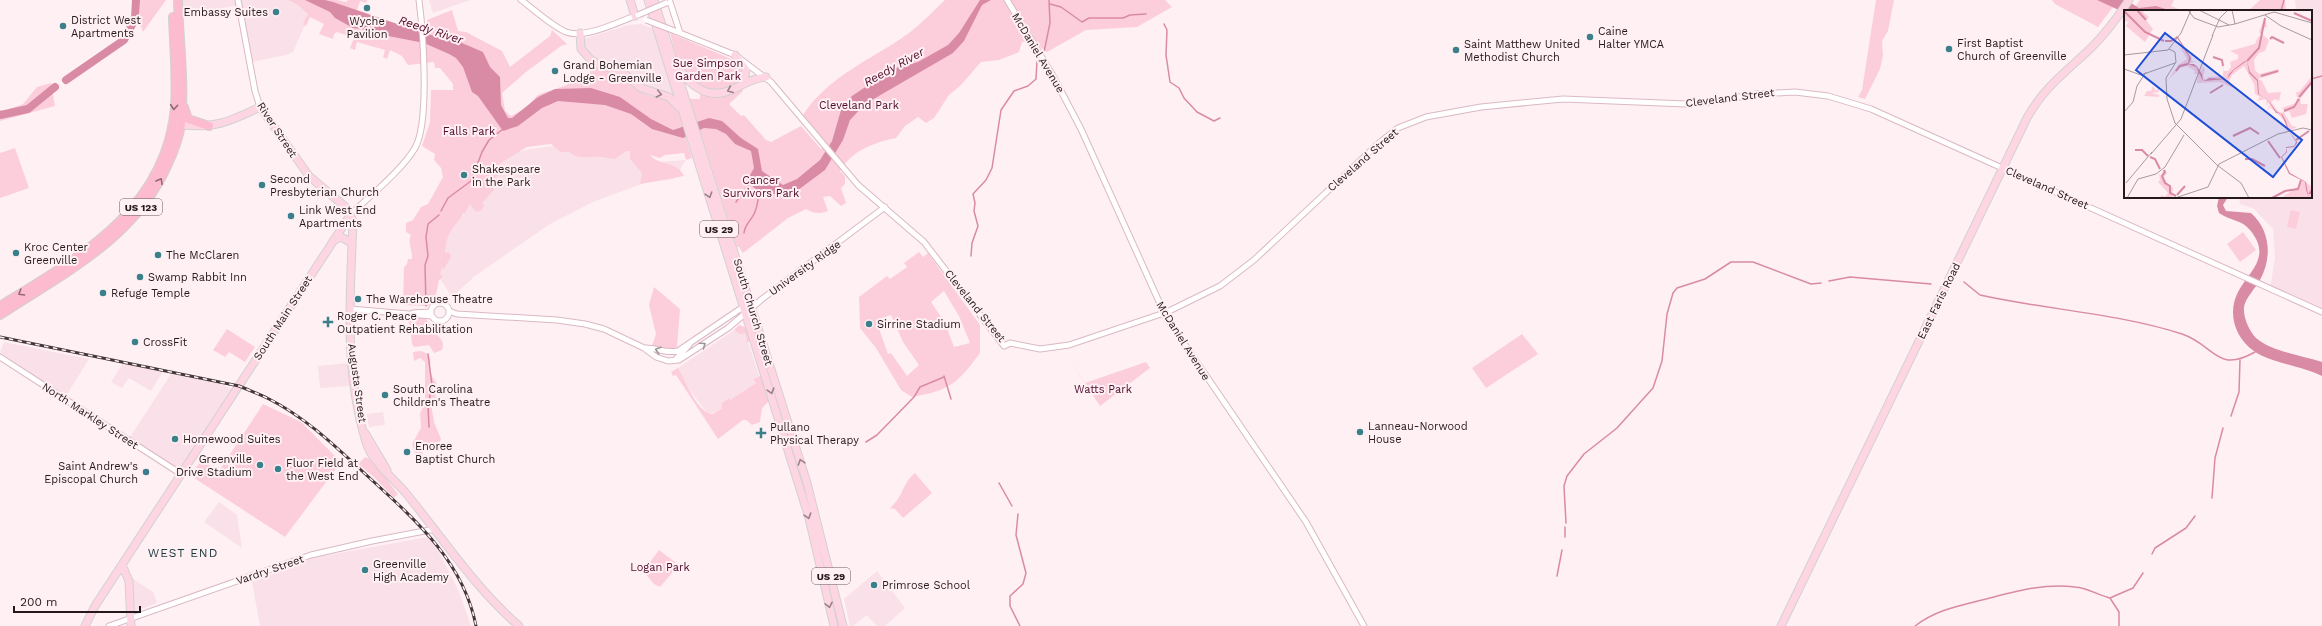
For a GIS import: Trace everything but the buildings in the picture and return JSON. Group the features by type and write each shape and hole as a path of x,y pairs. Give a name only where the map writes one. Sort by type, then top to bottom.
{"highway":[{"name":"US 123","path":"0,306 91,247 122,221 146,191 159,168 176,124 182,98 172,0"},
{"name":"US 123","path":"0,315 82,263 108,243 152,194 162,178 176,147 175,90 178,0"},
{"path":"182,98 188,118 209,126"}],"main road":[{"path":"630,0 636,16"},
{"name":"South Church Street","path":"648,0 686,117 752,305 807,483 843,626"},
{"name":"South Church Street","path":"654,0 670,48 686,117"},
{"name":"East Faris Road","path":"1781,626 2004,169 2022,126 2043,92 2062,72 2090,49 2118,18 2130,0"},
{"path":"580,33 582,49 590,59 599,64 621,71 644,90 669,97 676,103 686,117"},
{"path":"670,48 685,77 699,89 713,93 723,93 744,82 755,78 766,77"},
{"path":"735,55 746,70 744,82"},
{"path":"176,124 209,126 230,121 260,107"},
{"name":"River Street","path":"260,107 309,176 351,214"},
{"name":"South Church Street","path":"696,144 809,518 834,626"},
{"name":"South Main Street","path":"85,626 95,606 351,214"},
{"name":"Augusta Street","path":"351,214 353,222 350,309 354,374 365,432 388,473 477,582 519,626"},
{"path":"333,242 341,237 352,243"},
{"path":"122,565 129,581 131,622"}],"street":[{"name":"River Street","path":"238,0 254,91 260,107"},
{"name":"South Main Street","path":"351,214 401,166 415,148 423,122 419,0"},
{"path":"521,0 566,32 580,33 608,27 670,2 678,32"},
{"name":"McDaniel Avenue","path":"1007,0 1052,74 1081,129 1164,314 1202,373 1306,522 1364,626"},
{"name":"Cleveland Street","path":"636,16 735,55 766,77 858,185 924,242 1004,346 1010,343 1034,349 1058,348 1164,314 1234,277 1379,143 1398,128 1426,117 1481,107 1576,98 1686,104 1710,102 1757,94 1804,93 1828,96 1871,109 2322,312"},
{"name":"University Ridge","path":"449,311 457,314 557,320 585,324 604,329 644,348 656,357 674,361 679,360 693,352 745,310 762,299 885,207"},
{"path":"350,309 431,314 439,321 447,318 449,311 446,305 441,303 434,306 431,314"},
{"name":"University Ridge","path":"644,348 672,352 690,344 745,310"},
{"name":"University Ridge","path":"447,318 457,314"},
{"path":"674,361 690,344"},
{"name":"North Markley Street","path":"0,357 181,474"},
{"name":"Vardry Street","path":"109,626 131,622 316,554 435,529"}],"shaded area":[{"path":"176,0 292,0 301,5 309,16 293,52 286,55 252,62 240,5 177,16"},
{"path":"305,0 325,0 333,2 444,39 455,40 483,52 490,67 500,77 501,105 508,118 512,118 538,97 555,89 591,88 620,97 651,119 673,130 709,118 722,121 741,138 758,149 762,171 783,185 797,179 820,160 832,141 841,110 852,96 892,69 918,62 948,45 959,33 980,0 991,0 982,5 964,41 953,53 865,104 850,120 843,140 825,170 794,193 773,194 766,198 750,184 750,175 754,168 751,151 735,144 726,134 716,129 704,128 683,138 652,129 631,114 605,105 558,101 542,108 518,126 503,131 478,96 472,92 463,67 456,58 424,43 383,35 370,30 353,28 335,18 330,12"},
{"path":"429,0 470,0 433,13"},
{"path":"2097,0 2126,0 2139,8 2156,6 2169,10 2124,10 2121,11"},
{"path":"2295,0 2322,0 2322,312 2270,289 2275,258 2273,229 2254,209 2240,204 2239,198 2312,198 2312,10 2296,10"},
{"path":"641,24 654,29 675,96 652,91 593,58 584,47 584,39 628,25"},
{"path":"588,142 614,146 645,156 657,162 686,160 674,179 645,183 595,201 550,224 475,276 452,297 439,277 446,241 453,225 470,204 490,170 511,154 530,149"},
{"path":"2219,198 2227,198 2223,205 2226,211 2251,213 2258,220 2266,236 2268,254 2264,272 2244,307 2247,324 2251,332 2256,338 2270,347 2322,362 2322,376 2269,359 2247,346 2242,339 2235,324 2233,308 2238,292 2257,263 2259,248 2247,226 2219,213 2217,206"},
{"path":"739,327 744,329 759,376 753,379 756,383 730,400 728,398 722,403 722,409 708,414 683,381 678,368"},
{"path":"4,342 89,359 66,396 0,352"},
{"path":"123,363 163,371 151,391 129,378 122,388 111,382"},
{"path":"348,363 350,386 320,388 318,366"},
{"path":"171,374 218,383 234,390 179,470 130,437"},
{"path":"383,412 385,425 369,427 367,414"},
{"path":"219,502 237,515 242,548 204,522"},
{"name":"Greenville High Academy","path":"427,537 436,546 459,592 471,626 260,626 252,582 313,558"},
{"name":"Primrose School","path":"877,571 905,608 885,626 877,626 867,615 853,626 850,626 844,599"},
{"path":"133,579 153,592 157,603 135,611"}],"green space":[{"path":"140,0 166,0 143,32 140,24"},
{"path":"288,0 337,0 346,2 348,0 367,0 366,3 360,1 357,10 428,35 427,20 452,10 458,31 466,32 502,51 510,67 550,36 552,30 567,44 561,46 526,72 502,93 505,111 511,116 526,108 538,95 574,82 583,74 587,75 595,66 618,74 638,91 650,96 662,98 700,99 700,93 709,96 742,87 743,91 729,104 741,116 744,115 766,140 771,142 801,126 821,149 826,143 836,154 803,115 813,101 825,89 852,69 909,33 945,0 1165,0 1172,7 1137,27 1086,30 1047,52 1032,41 1022,42 1019,52 999,60 981,62 961,85 949,95 934,118 926,123 918,117 905,126 896,138 864,148 850,158 840,171 845,176 845,184 841,188 846,203 841,206 830,196 823,197 828,211 817,213 806,209 788,218 743,253 739,247 737,247 702,137 688,142 683,128 692,158 686,160 684,153 665,155 660,158 650,155 654,159 673,165 681,171 684,176 640,184 642,173 630,159 630,151 626,151 615,159 576,156 569,152 561,152 551,144 527,147 499,164 501,172 491,182 494,190 482,203 484,205 482,210 476,212 470,204 465,213 462,213 462,216 452,229 448,236 445,253 449,252 451,257 444,269 442,268 440,274 443,277 439,280 435,299 428,306 403,305 404,267 407,264 408,259 412,259 410,244 411,235 406,232 406,223 413,220 421,207 428,204 443,177 441,168 434,160 435,154 422,146 430,122 431,90 453,90 453,84 440,68 435,68 434,62 408,65 402,56 390,50 387,59 383,57 385,50 357,42 355,50 350,48 354,38 337,32 334,34 333,39 319,34 324,24 310,17 306,26 303,24 308,14 298,5"},
{"path":"1876,0 1894,0 1888,31 1882,41 1883,56 1880,69 1865,99 1858,97 1862,90"},
{"path":"2052,0 2118,0 2098,27 2055,4"},
{"path":"2140,0 2174,0 2171,6 2181,10 2133,10"},
{"path":"2260,0 2285,0 2286,10 2249,10"},
{"name":"Sue Simpson Garden Park","path":"670,33 736,61 742,70 741,78 735,84 726,88 714,89 701,86 689,78 680,65"},
{"path":"51,83 55,106 0,121 0,110 3,111 23,104 37,87"},
{"path":"15,148 29,188 0,198 0,153"},
{"path":"2291,210 2300,212 2296,229 2287,227"},
{"path":"2243,232 2256,250 2240,262 2227,244"},
{"name":"Sirrine Stadium","path":"919,252 923,257 928,253 980,325 980,353 959,379 935,392 912,397 901,390 876,348 860,328 859,297 887,276 890,279 907,267 904,263","holes":["944,291 959,316 970,343 954,347 945,323 931,302","891,315 903,342 919,365 907,376 891,353 888,354 876,320"]},
{"path":"654,287 680,309 677,347 669,351 652,346 656,334 649,305"},
{"path":"405,317 425,318 441,340 443,344 442,350 434,353 429,345 414,347 412,344 410,325"},
{"path":"739,325 747,328 750,341 745,343 747,340 745,333 740,334 734,330"},
{"path":"227,329 255,347 245,362 229,352 225,357 213,350"},
{"path":"1522,334 1538,354 1486,388 1472,368"},
{"path":"421,351 429,355 430,371 437,385 435,390 436,398 431,404 434,422 441,439 436,449 427,448 424,445 422,456 419,459 416,456 412,444 421,428 420,413 425,404 425,362 420,358 414,361 413,352"},
{"name":"Watts Park","path":"1064,352 1085,383 1146,362 1150,368 1100,406"},
{"path":"678,368 696,402 701,408 712,414 722,409 722,403 729,398 730,400 756,383 753,379 762,375 770,400 762,408 760,422 752,425 746,420 743,420 718,439 676,375 673,376 671,372"},
{"name":"Fluor Field at the West End","path":"263,404 301,422 341,462 285,537 191,476 201,460 219,471"},
{"path":"365,457 372,460 398,494 394,498 374,477 358,464"},
{"path":"915,473 932,493 903,518 895,509 890,508 898,499 908,481"},
{"name":"Logan Park","path":"659,550 679,565 660,587 654,584 643,571"}],"waterway":[{"name":"Reedy River","path":"66,80 124,40 135,19 136,0"},
{"path":"1044,52 1050,23 1049,0"},
{"path":"2281,10 2284,0"},
{"path":"1050,4 1061,7 1082,22 1089,18 1123,18 1130,15 1146,14"},
{"path":"1164,24 1167,30 1166,55 1170,82 1179,88 1184,98 1197,112 1214,121 1220,118"},
{"path":"971,256 972,243 978,226 974,211 975,203 973,194 986,180 992,168 1001,110 1014,91 1028,86 1036,79 1037,61"},
{"path":"2312,79 2322,76"},
{"name":"Reedy River","path":"0,115 28,109 55,87"},
{"path":"441,211 448,198 471,181 482,152 489,140 503,129"},
{"path":"736,202 750,183"},
{"path":"744,233 758,203 759,192"},
{"path":"426,306 425,265 428,256 426,237 428,224 439,215"},
{"path":"1566,523 1564,486 1567,476 1584,454 1617,428 1653,388 1662,361 1667,314 1673,293 1677,288 1705,279 1731,262 1753,262 1811,284 1821,283"},
{"path":"1829,281 1850,277 1931,284"},
{"path":"1964,282 1980,295 2107,316 2182,334 2193,339 2223,359 2232,360 2242,358 2255,352"},
{"path":"428,354 432,385 428,406 429,427"},
{"path":"2231,416 2239,392 2240,360"},
{"path":"944,376 951,399"},
{"path":"866,442 877,435 914,397 920,387 944,377"},
{"path":"2212,498 2215,458 2223,428"},
{"path":"999,483 1012,506"},
{"path":"1018,514 1016,535 1026,573 1023,584 1010,596 1010,606 1020,626"},
{"path":"2152,554 2155,548 2186,528 2195,516"},
{"path":"1565,527 1565,537"},
{"path":"1557,576 1562,550"},
{"path":"1915,626 1931,616 1947,609 2005,594 2040,587 2063,586 2080,588 2110,598 2133,588 2143,573"},
{"path":"2110,598 2119,612 2119,626"}],"railway":[{"path":"0,337 239,386 284,407 311,426 337,448 391,497 423,529 450,564 461,583 470,604 476,626"}],"place":[{"name":"Wyche Pavilion","path":"367,8"},
{"name":"Embassy Suites","path":"276,12"},
{"name":"District West Apartments","path":"63,26"},
{"name":"Caine Halter YMCA","path":"1590,37"},
{"name":"First Baptist Church of Greenville","path":"1949,49"},
{"name":"Saint Matthew United Methodist Church","path":"1456,50"},
{"name":"Grand Bohemian Lodge - Greenville","path":"555,71"},
{"name":"Shakespeare in the Park","path":"464,175"},
{"name":"Second Presbyterian Church","path":"262,185"},
{"name":"Link West End Apartments","path":"291,216"},
{"name":"Kroc Center Greenville","path":"16,253"},
{"name":"The McClaren","path":"158,255"},
{"name":"Swamp Rabbit Inn","path":"140,277"},
{"name":"Refuge Temple","path":"103,293"},
{"name":"The Warehouse Theatre","path":"358,299"},
{"name":"Roger C. Peace Outpatient Rehabilitation","path":"328,322"},
{"name":"Sirrine Stadium","path":"869,324"},
{"name":"CrossFit","path":"135,342"},
{"name":"South Carolina Children's Theatre","path":"385,395"},
{"name":"Lanneau-Norwood House","path":"1360,432"},
{"name":"Pullano Physical Therapy","path":"761,433"},
{"name":"Homewood Suites","path":"175,439"},
{"name":"Enoree Baptist Church","path":"407,452"},
{"name":"Greenville Drive Stadium","path":"260,465"},
{"name":"Fluor Field at the West End","path":"278,469"},
{"name":"Saint Andrew's Episcopal Church","path":"146,472"},
{"name":"Greenville High Academy","path":"365,570"},
{"name":"Primrose School","path":"874,585"}],"district":[{"name":"WEST END","path":"183,553"}],"park label":[{"name":"Cleveland Park","path":"859,105"},
{"name":"Falls Park","path":"469,131"},
{"name":"Cancer Survivors Park","path":"761,186"}]}
